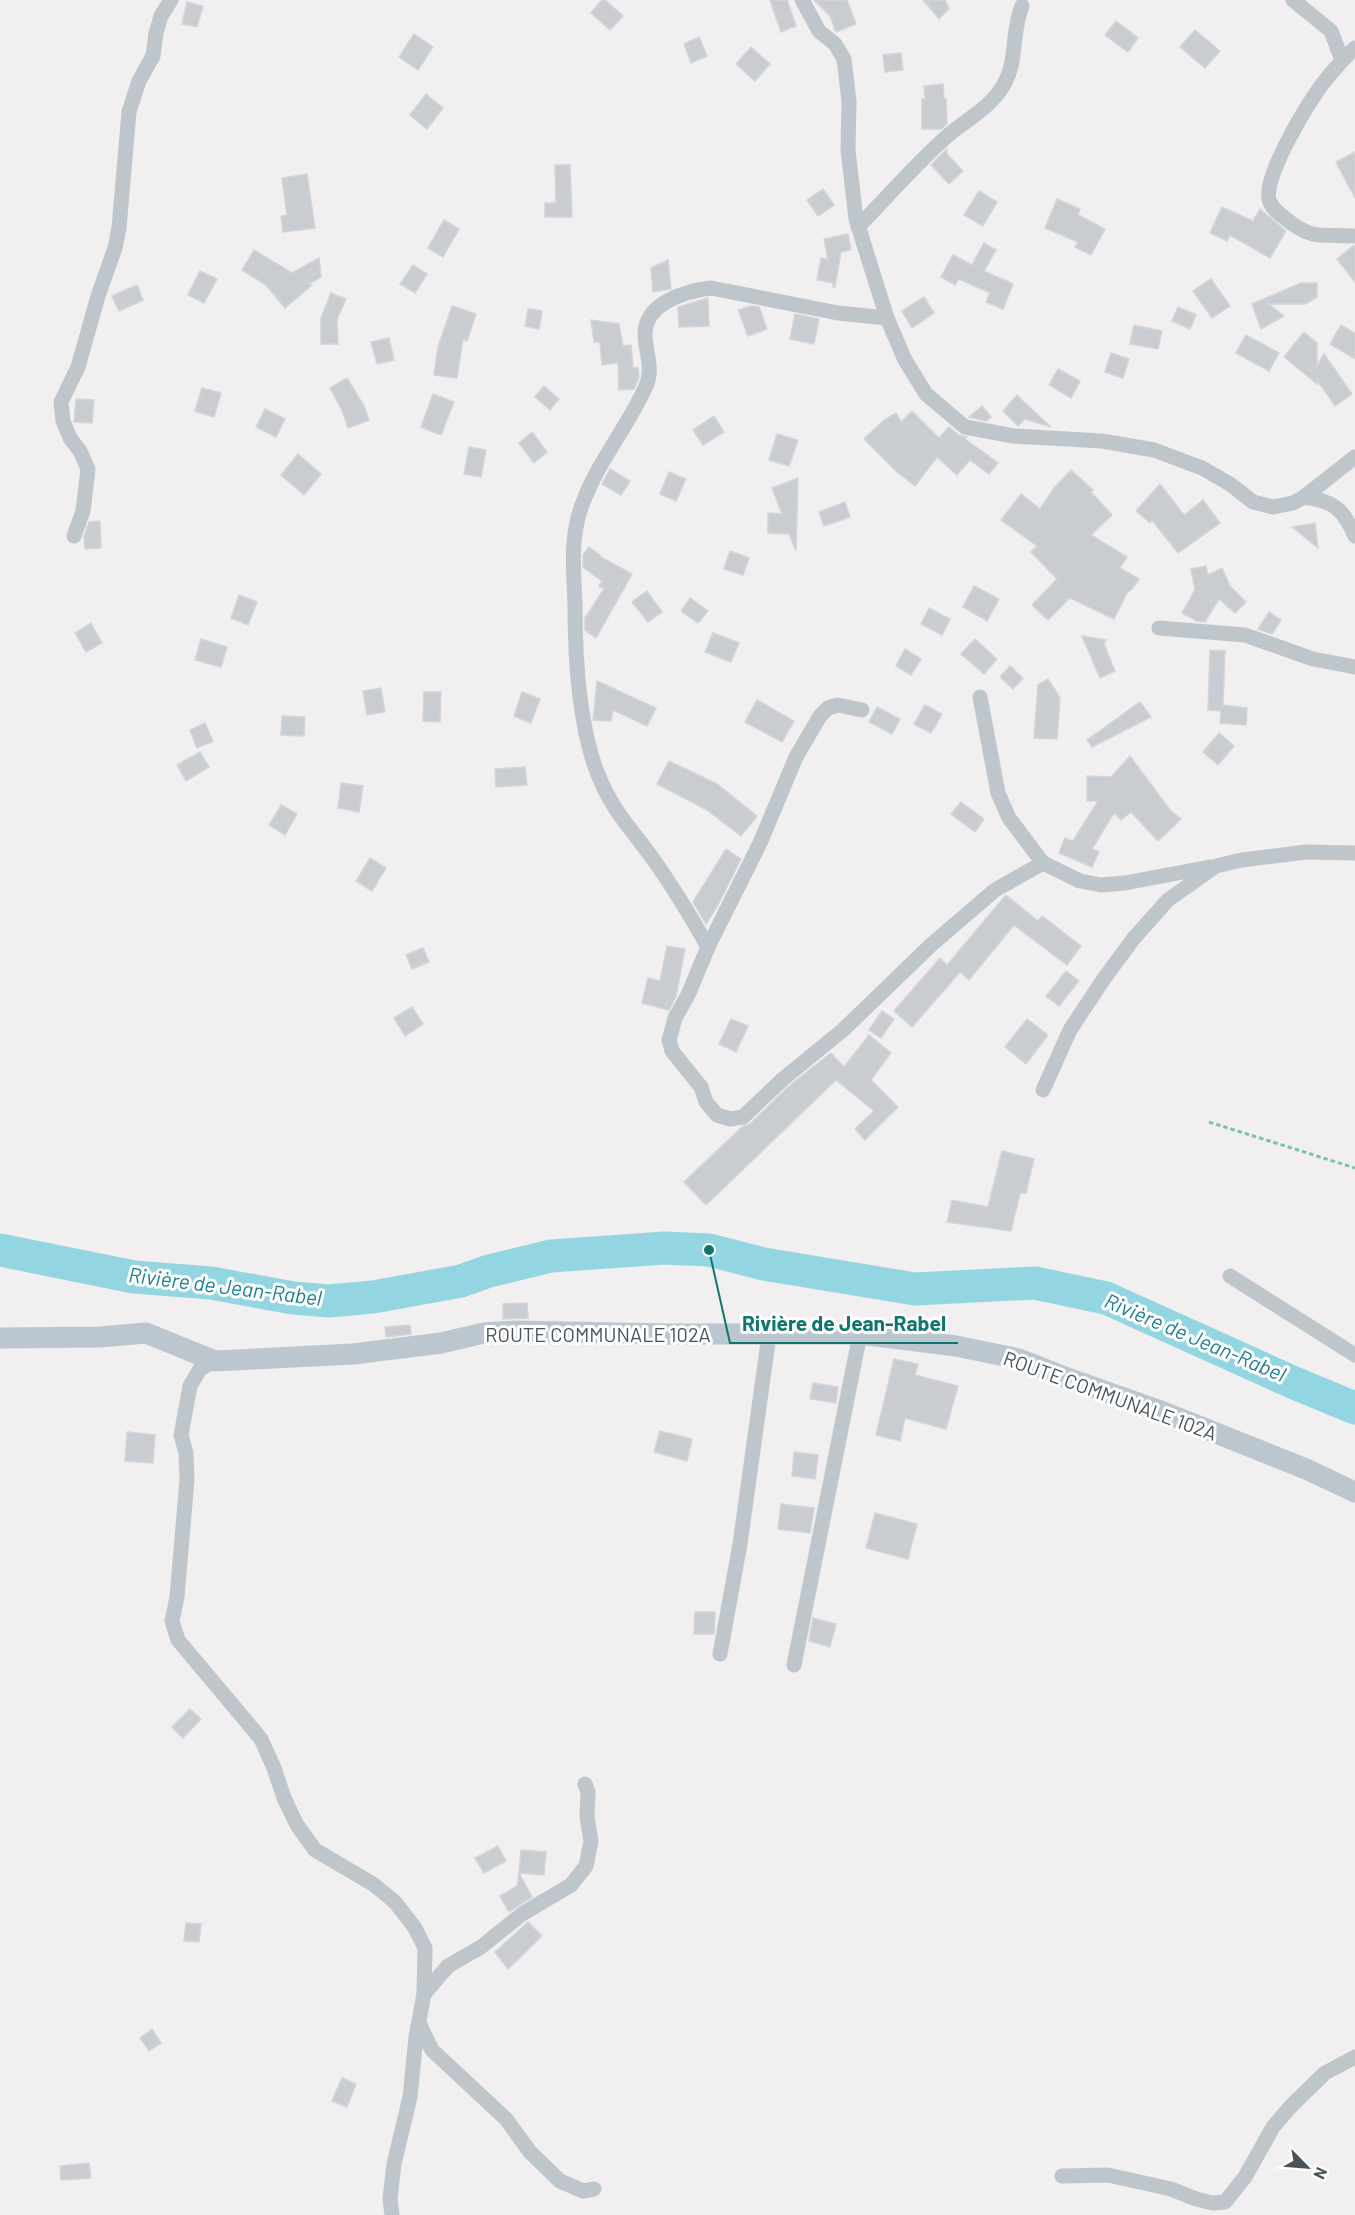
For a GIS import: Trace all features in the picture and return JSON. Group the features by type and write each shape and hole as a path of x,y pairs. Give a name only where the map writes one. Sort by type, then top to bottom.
{"street":[{"path":"74,536 83,511 88,469 63,421 61,402 78,367 98,296 115,248 129,112 139,81 153,56 161,16 171,0"},
{"path":"802,0 819,31 835,44 844,59 849,101 848,150 858,227 887,318 905,360 926,394 965,428 1014,436 1102,441 1154,450 1202,468 1230,484 1253,502 1273,507 1293,503 1304,497 1355,457"},
{"path":"1293,0 1330,32 1342,60"},
{"path":"858,227 945,138 990,101 1003,86 1010,67 1014,50 1014,30 1022,6"},
{"path":"1355,48 1342,60 1305,111 1271,178 1267,191 1274,209 1298,229 1322,236 1355,236"},
{"path":"708,947 675,892 604,789 594,764 586,733 575,640 573,538 580,509 598,470 632,414 647,384 650,370 645,332 648,320 655,310 690,291 711,288 838,313 887,318"},
{"path":"1304,497 1327,501 1338,509 1347,518 1355,536"},
{"path":"1159,628 1245,635 1313,659 1355,667"},
{"path":"980,698 998,793 1009,818 1044,863 1080,881 1101,885 1125,883 1242,860 1306,852 1355,853"},
{"path":"862,710 838,705 828,708 815,723 796,757 756,852 675,1018 669,1040 672,1051 701,1087 706,1102 717,1115 730,1119 743,1117 783,1079 843,1030 931,945 995,890 1044,863"},
{"path":"1043,1090 1070,1030 1134,938 1168,900 1216,866"},
{"path":"1230,1276 1355,1355"},
{"name":"ROUTE COMMUNALE 102A","path":"0,1338 100,1337 146,1333 215,1361 353,1354 441,1343 484,1333 514,1331 860,1334 956,1346 1019,1359 1306,1468 1355,1492"},
{"path":"794,1665 860,1334"},
{"path":"720,1654 740,1544 769,1335"},
{"path":"215,1361 200,1369 190,1386 181,1435 186,1453 187,1480 177,1597 172,1621 178,1640 261,1739 288,1807 297,1825 315,1850 373,1884 395,1902 416,1928 425,1947 424,1994 418,2023 410,2097 394,2164 390,2199 392,2215"},
{"path":"424,1994 448,1966 481,1947 522,1914 571,1885 586,1866 591,1840 587,1816 588,1792 585,1784"},
{"path":"418,2023 432,2050 506,2119 530,2152 560,2181 583,2192 594,2189"},
{"path":"1062,2176 1108,2175 1171,2189 1213,2203 1226,2202 1245,2177 1273,2127 1325,2073 1355,2057"}],"path":[{"path":"1209,1122 1355,1168"}],"building":[{"path":"602,0 605,0 623,16 610,30 591,13"},
{"path":"770,0 787,0 796,26 781,32"},
{"path":"814,0 847,0 856,24 836,32 830,16"},
{"path":"923,0 945,0 949,9 939,19"},
{"path":"187,2 203,6 197,27 182,24"},
{"path":"1116,21 1138,38 1128,52 1105,35"},
{"path":"1195,30 1220,51 1205,68 1180,47"},
{"path":"414,34 433,47 418,70 399,57"},
{"path":"699,37 707,56 691,63 684,44"},
{"path":"751,47 770,64 755,81 736,64"},
{"path":"901,53 903,70 885,72 883,55"},
{"path":"943,84 947,124 941,129 922,129 924,86"},
{"path":"426,94 443,108 427,129 410,115"},
{"path":"947,149 947,154 963,171 949,184 931,165"},
{"path":"1355,152 1355,198 1336,162"},
{"path":"555,165 570,165 572,217 545,217 545,203 556,203"},
{"path":"307,174 315,228 283,232 281,216 287,215 282,178"},
{"path":"823,189 834,205 818,216 807,200"},
{"path":"979,191 997,202 983,226 964,215"},
{"path":"1057,199 1080,209 1078,215 1105,229 1091,255 1075,247 1078,242 1045,228"},
{"path":"1222,207 1253,221 1260,209 1286,231 1270,258 1230,235 1227,241 1210,233"},
{"path":"444,220 459,229 443,257 428,248"},
{"path":"848,234 851,250 841,252 835,287 833,283 817,280 821,258 828,259 824,239"},
{"path":"984,243 996,250 984,271 1013,284 1003,309 986,302 990,293 959,279 955,285 941,277 953,255 972,265"},
{"path":"1355,246 1355,282 1337,259"},
{"path":"254,250 292,273 319,258 321,277 309,284 312,285 285,308 266,285 242,270"},
{"path":"668,260 671,289 653,292 651,268"},
{"path":"413,265 427,274 415,293 400,284"},
{"path":"200,271 217,279 204,303 188,295"},
{"path":"1211,279 1230,306 1212,318 1193,291"},
{"path":"1301,283 1317,283 1317,297 1305,304 1268,304 1284,316 1261,329 1252,304"},
{"path":"137,285 143,300 119,311 112,296"},
{"path":"331,293 346,299 337,319 338,344 321,344 321,318"},
{"path":"924,297 934,313 912,328 902,311"},
{"path":"708,298 709,326 679,327 678,307"},
{"path":"452,306 476,314 467,341 463,339 457,378 434,375 438,347"},
{"path":"751,306 759,307 767,329 748,336 738,310"},
{"path":"1178,307 1196,315 1190,329 1172,321"},
{"path":"528,309 542,311 539,329 525,326"},
{"path":"795,314 819,319 814,344 790,339"},
{"path":"591,320 619,324 623,346 631,345 633,368 638,368 639,377 634,389 619,390 618,363 602,365 600,342 594,342"},
{"path":"1134,325 1162,331 1158,349 1130,344"},
{"path":"1341,325 1355,333 1355,359 1330,344"},
{"path":"1304,332 1317,343 1317,366 1324,354 1352,394 1335,406 1317,380 1317,384 1284,357"},
{"path":"1246,335 1279,353 1269,371 1236,353"},
{"path":"389,338 394,360 377,364 371,342"},
{"path":"1111,353 1129,359 1123,378 1105,372"},
{"path":"1058,369 1080,381 1071,398 1049,385"},
{"path":"347,378 364,406 369,420 348,428 342,410 330,388"},
{"path":"544,386 559,399 550,410 535,397"},
{"path":"202,388 221,393 214,417 195,411"},
{"path":"433,394 454,402 441,435 421,427"},
{"path":"1017,395 1051,427 1025,419 1018,426 1003,411"},
{"path":"76,399 94,400 92,423 74,422"},
{"path":"982,406 991,417 986,421 969,417"},
{"path":"265,409 285,419 276,437 256,427"},
{"path":"912,411 939,438 949,427 959,435 967,437 965,439 998,463 989,474 970,460 957,475 937,457 915,486 896,471 864,439 884,420 896,413 901,422"},
{"path":"714,416 724,432 703,445 693,430"},
{"path":"532,432 547,452 534,463 519,443"},
{"path":"777,434 798,440 789,466 769,460"},
{"path":"469,447 486,450 481,477 464,474"},
{"path":"298,454 321,474 304,495 281,475"},
{"path":"610,469 630,481 621,495 602,484"},
{"path":"1071,470 1093,490 1091,492 1112,515 1091,535 1127,557 1120,568 1139,579 1127,593 1114,619 1070,598 1048,620 1032,605 1057,579 1031,552 1037,546 1001,520 1021,494 1040,509 1054,488"},
{"path":"669,472 686,479 676,501 660,494"},
{"path":"798,478 796,551 789,534 768,533 768,513 782,514 772,488"},
{"path":"1160,484 1184,515 1203,500 1220,523 1178,553 1152,520 1150,523 1136,511"},
{"path":"845,502 850,517 824,526 819,512"},
{"path":"100,521 101,548 85,549 84,536 89,522"},
{"path":"1315,523 1318,548 1292,527"},
{"path":"589,547 599,556 632,574 596,638 585,630 585,618 604,589 599,586 602,581 583,567 583,555"},
{"path":"730,551 749,558 743,575 724,569"},
{"path":"1206,566 1208,575 1222,568 1230,586 1246,602 1235,613 1219,599 1205,622 1197,621 1182,613 1195,590 1191,569"},
{"path":"974,586 999,599 987,621 963,607"},
{"path":"647,591 662,612 648,622 632,602"},
{"path":"239,595 257,602 248,625 231,618"},
{"path":"690,598 708,611 698,623 681,611"},
{"path":"929,608 950,619 942,635 921,624"},
{"path":"1269,612 1281,620 1272,634 1258,629"},
{"path":"91,623 102,643 86,652 75,633"},
{"path":"713,633 739,643 731,662 705,652"},
{"path":"1082,636 1106,640 1104,644 1115,671 1100,678"},
{"path":"201,639 227,647 221,667 195,660"},
{"path":"975,639 997,659 984,674 961,654"},
{"path":"905,649 921,659 911,675 896,666"},
{"path":"1210,650 1225,651 1223,705 1247,708 1246,725 1220,723 1221,711 1208,710"},
{"path":"1010,666 1023,678 1013,689 1000,677"},
{"path":"1048,679 1060,698 1057,739 1034,738 1038,685"},
{"path":"597,681 656,708 647,726 613,710 611,721 593,720"},
{"path":"381,688 385,712 367,715 363,691"},
{"path":"424,692 441,692 440,722 423,721"},
{"path":"522,692 540,699 531,723 514,716"},
{"path":"757,700 794,721 782,742 745,722"},
{"path":"1140,702 1151,717 1092,747 1087,740"},
{"path":"925,705 942,714 931,733 914,724"},
{"path":"877,707 900,719 892,734 869,722"},
{"path":"282,716 305,717 304,736 281,735"},
{"path":"205,723 213,741 197,748 190,730"},
{"path":"1219,733 1234,746 1218,765 1203,752"},
{"path":"200,752 209,767 186,781 177,765"},
{"path":"1130,756 1170,810 1181,819 1158,841 1131,812 1121,820 1114,813 1092,849 1099,852 1092,867 1059,853 1065,838 1073,841 1098,801 1087,801 1087,776 1111,777"},
{"path":"669,761 717,784 757,816 741,836 707,810 657,784"},
{"path":"525,767 527,785 496,787 495,769"},
{"path":"341,783 363,786 359,812 338,808"},
{"path":"961,802 984,819 975,832 951,814"},
{"path":"281,805 297,814 285,835 269,825"},
{"path":"726,849 741,859 706,924 693,902"},
{"path":"370,858 386,868 372,891 356,881"},
{"path":"1006,895 1038,921 1042,916 1081,946 1067,965 1014,925 969,980 960,972 912,1027 894,1011 940,958 947,965"},
{"path":"667,946 685,949 676,996 669,1010 642,1003 648,978 660,981"},
{"path":"423,948 429,962 412,969 406,955"},
{"path":"1066,971 1079,981 1059,1006 1046,996"},
{"path":"412,1007 423,1024 405,1036 394,1018"},
{"path":"882,1011 894,1019 881,1038 869,1030"},
{"path":"731,1019 748,1026 736,1052 719,1044"},
{"path":"1027,1019 1048,1035 1026,1064 1005,1047"},
{"path":"869,1035 891,1053 871,1080 898,1107 865,1140 855,1129 874,1111 836,1080 706,1205 684,1182 789,1086 831,1053 844,1067"},
{"path":"1002,1151 1034,1159 1026,1193 1020,1193 1011,1231 947,1222 952,1200 988,1207"},
{"path":"527,1303 528,1318 503,1319 503,1304"},
{"path":"410,1325 411,1334 386,1337 385,1327"},
{"path":"894,1359 918,1364 915,1375 958,1386 946,1429 905,1418 900,1441 876,1435"},
{"path":"813,1383 838,1387 836,1403 810,1399"},
{"path":"660,1431 692,1439 687,1461 654,1452"},
{"path":"127,1432 155,1435 153,1463 125,1461"},
{"path":"794,1452 818,1455 815,1479 792,1476"},
{"path":"781,1504 814,1508 810,1533 778,1529"},
{"path":"875,1513 917,1524 908,1559 866,1548"},
{"path":"695,1612 715,1612 714,1634 694,1634"},
{"path":"813,1618 836,1624 830,1647 809,1641"},
{"path":"190,1709 201,1719 183,1738 172,1727"},
{"path":"498,1846 506,1861 484,1873 475,1858"},
{"path":"521,1850 546,1852 544,1875 519,1873"},
{"path":"519,1873 532,1897 509,1912 500,1896 517,1886"},
{"path":"528,1922 542,1936 508,1969 495,1952"},
{"path":"186,1923 201,1924 199,1942 184,1941"},
{"path":"152,2029 161,2043 149,2051 140,2038"},
{"path":"342,2078 356,2084 347,2107 332,2101"},
{"path":"89,2163 91,2178 61,2180 60,2166"}],"waterway":[{"name":"Rivière de Jean-Rabel","path":"0,1250 134,1277 211,1283 293,1298 329,1301 373,1297 461,1281 489,1271 551,1256 665,1248 709,1250 764,1264 915,1289 1035,1283 1106,1298 1355,1408"}],"place":[{"name":"Rivière de Jean-Rabel","path":"709,1250"}]}
